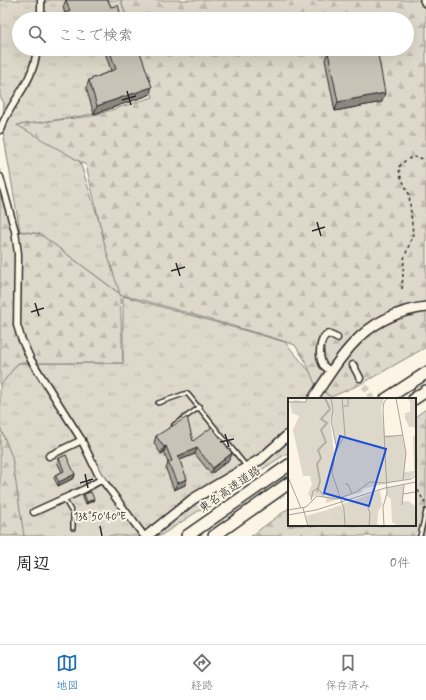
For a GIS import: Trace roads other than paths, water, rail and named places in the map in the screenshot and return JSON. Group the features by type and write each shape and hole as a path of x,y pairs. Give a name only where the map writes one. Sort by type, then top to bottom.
{"highway":[{"path":"388,398 426,373"},
{"path":"416,398 426,391"},
{"name":"東名高速道路","path":"187,536 288,466"},
{"path":"214,536 288,484"}],"street":[{"path":"40,0 41,12"},
{"path":"0,130 2,119 26,86 33,69 36,56"},
{"path":"0,177 15,231 18,254 17,325 21,338 31,360 82,440 102,479 146,536 193,499 248,468 288,435"},
{"path":"314,398 350,345 369,328 396,313 426,307"},
{"path":"331,372 323,364 320,344 324,336 328,334 337,338"},
{"path":"353,365 360,378"},
{"path":"49,456 82,440"},
{"path":"34,512 85,490 102,479"}],"lane":[{"path":"158,403 187,393 200,407 248,468"},
{"path":"170,428 200,407"},
{"path":"64,498 73,514 73,528"},
{"path":"420,536 426,511"}],"tunnel":[{"path":"337,338 353,365"},
{"path":"360,378 371,398"}]}
